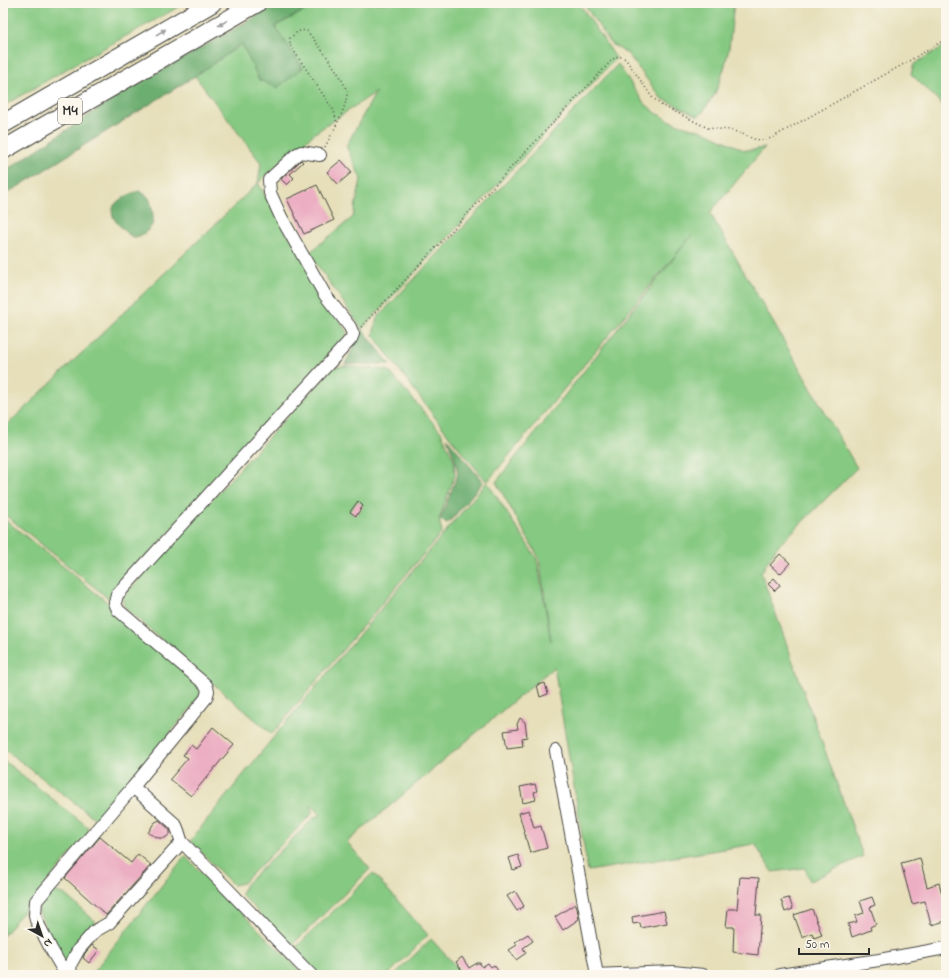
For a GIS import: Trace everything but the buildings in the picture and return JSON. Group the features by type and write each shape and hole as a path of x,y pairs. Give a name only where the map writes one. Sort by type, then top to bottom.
{"highway":[{"name":"M4","path":"3,124 212,3"},
{"name":"M4","path":"3,150 257,3"},
{"path":"3,115 42,93 127,52"},
{"path":"3,162 60,127 137,72"}],"street":[{"path":"66,975 36,920 36,901 133,787 206,698 208,692 206,685 118,610 115,603 117,595 351,340 353,334 350,327 333,306 318,283 281,217 270,193 269,180 297,154 301,152 320,155"},
{"path":"556,751 596,975 673,972 703,975"},
{"path":"133,787 175,824 182,842 311,975"},
{"path":"70,975 70,965 79,949 95,931 109,923 182,842"},
{"path":"780,975 880,960 946,948"}],"path":[{"path":"320,155 337,124 346,102 347,94 340,76 307,31 302,30 297,32 290,38 290,45 334,111 337,124"},
{"path":"351,340 363,325 613,59 618,56 627,61 652,97 660,105 708,128 730,130 754,139 767,140 946,39"}],"green space":[{"path":"3,3 186,3 3,106"},
{"path":"279,3 319,3 275,26 303,68 277,88 259,80 242,44 195,76 3,196 3,172 119,95"},
{"path":"319,3 579,3 616,58 362,329 309,253 353,217 361,179 346,146 376,92 315,133 258,183 261,163 195,76 242,44 259,80 303,67 274,27"},
{"path":"583,3 734,3 729,48 724,69 715,94 702,113 698,116 661,98 628,54 611,44"},
{"path":"946,45 946,108 911,74 914,64"},
{"path":"618,64 644,103 656,113 675,123 706,132 744,150 754,150 765,147 710,213 857,468 776,548 761,573 863,856 810,881 805,868 772,872 755,844 588,871 554,667 347,842 370,869 291,946 241,894 246,884 315,817 321,815 311,805 312,814 243,883 233,885 190,841 272,739 487,482 449,436 373,335 377,318","holes":["692,235 496,482 539,558 551,641 537,559 487,482"]},
{"path":"258,183 347,333 345,338 109,599 3,513 3,429"},
{"path":"139,191 149,198 153,212 153,222 151,227 142,235 134,237 128,234 116,221 112,209 125,197"},
{"path":"362,329 390,364 345,364"},
{"path":"345,366 388,370 441,432 454,460 455,475 439,519 442,532 272,734 128,611 124,605 123,597 330,370 334,367"},
{"path":"447,438 483,482 447,523 440,520 458,474 455,459"},
{"path":"3,518 106,601 201,688 199,698 98,821 3,748"},
{"path":"3,760 88,827 89,832 3,936"},
{"path":"185,856 304,975 91,975"},
{"path":"373,873 428,935 388,975 319,975 294,949"},
{"path":"56,892 64,894 95,921 95,925 62,964 38,910 47,896"},
{"path":"431,939 464,975 394,975"}]}
